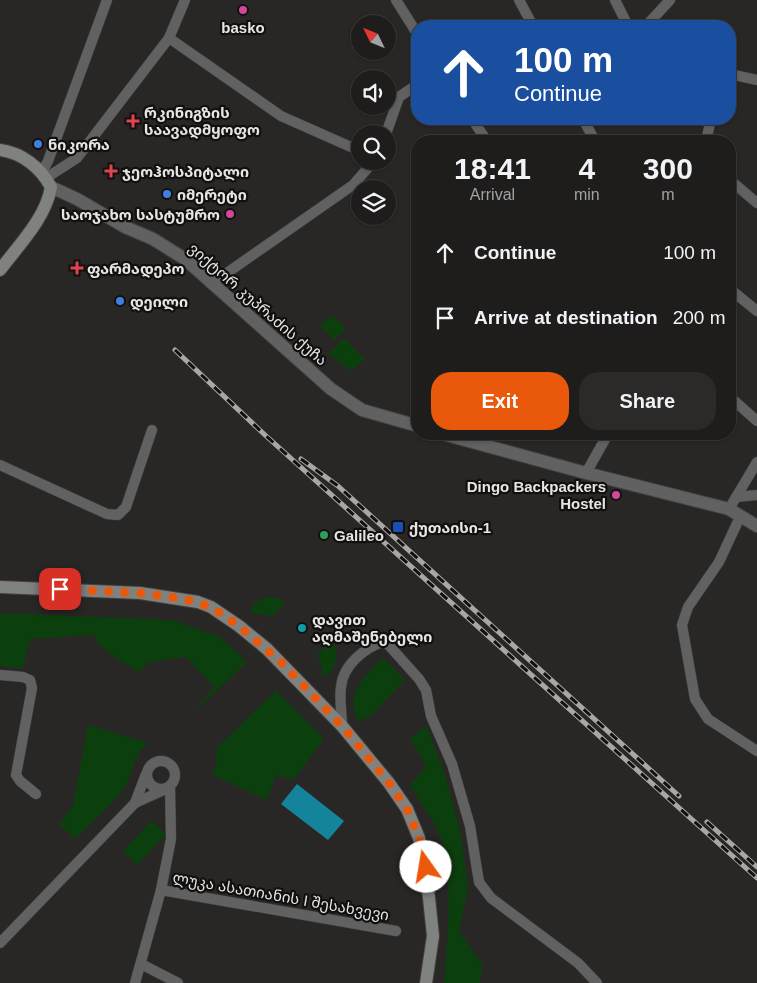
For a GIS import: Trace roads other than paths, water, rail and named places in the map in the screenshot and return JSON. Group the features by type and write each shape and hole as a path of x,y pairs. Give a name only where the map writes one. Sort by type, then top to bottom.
{"main road":[{"path":"0,150 16,154 46,179 49,196 25,238 0,270"},
{"path":"0,587 140,593 185,599 211,607 267,648 342,726 389,783 407,809 419,838 426,867 433,936 426,983"}],"street":[{"path":"46,179 48,161 107,0"},
{"path":"46,179 77,158 169,38 185,0"},
{"path":"396,0 411,23"},
{"path":"519,0 530,20"},
{"path":"615,0 625,20"},
{"path":"652,20 670,0"},
{"path":"169,38 281,116 351,147"},
{"path":"736,75 757,80"},
{"path":"389,125 399,97 411,89"},
{"path":"211,284 353,185 366,170"},
{"name":"ვიქტორ კუპრაძის ქუჩა","path":"46,179 125,227 153,239 185,259 331,389 362,410 411,424"},
{"path":"736,185 757,204"},
{"path":"736,294 757,310"},
{"path":"736,402 757,421"},
{"path":"0,465 107,514 118,515 126,507 152,430"},
{"path":"465,440 729,509 757,526"},
{"path":"586,473 605,440"},
{"path":"729,509 757,462"},
{"path":"736,497 757,495"},
{"path":"740,517 719,562 688,607 682,625 695,699 708,719 757,751"},
{"path":"342,726 340,686 344,672 371,645 386,641 419,679 426,690 431,716 452,764 470,826 479,882 491,898 578,963 597,983"},
{"path":"0,675 23,677 30,680 32,688 16,775 36,794"},
{"path":"135,803 152,764 161,761 166,762 175,773 168,787 171,840 161,890 135,983"},
{"path":"147,773 147,778 152,787 156,789 168,787"},
{"path":"0,943 135,803 168,787"},
{"name":"ლუკა ასათიანის I შესახვევი","path":"161,890 396,931"},
{"path":"141,964 178,983"}],"water":[{"path":"297,784 344,821 328,840 281,804"}],"railway":[{"path":"175,350 265,435 757,878"},
{"path":"301,459 338,486 679,796"},
{"path":"707,822 757,867"}],"place":[{"name":"basko","path":"243,10"},
{"name":"რკინიგზის საავადმყოფო","path":"133,121"},
{"name":"ნიკორა","path":"38,144"},
{"name":"ჯეოჰოსპიტალი","path":"111,171"},
{"name":"იმერეტი","path":"167,194"},
{"name":"საოჯახო სასტუმრო","path":"230,214"},
{"name":"ფარმადეპო","path":"77,268"},
{"name":"დეილი","path":"120,301"},
{"name":"Dingo Backpackers Hostel","path":"616,495"},
{"name":"ქუთაისი-1","path":"398,527"},
{"name":"Galileo","path":"324,535"},
{"name":"დავით აღმაშენებელი","path":"302,628"}]}
